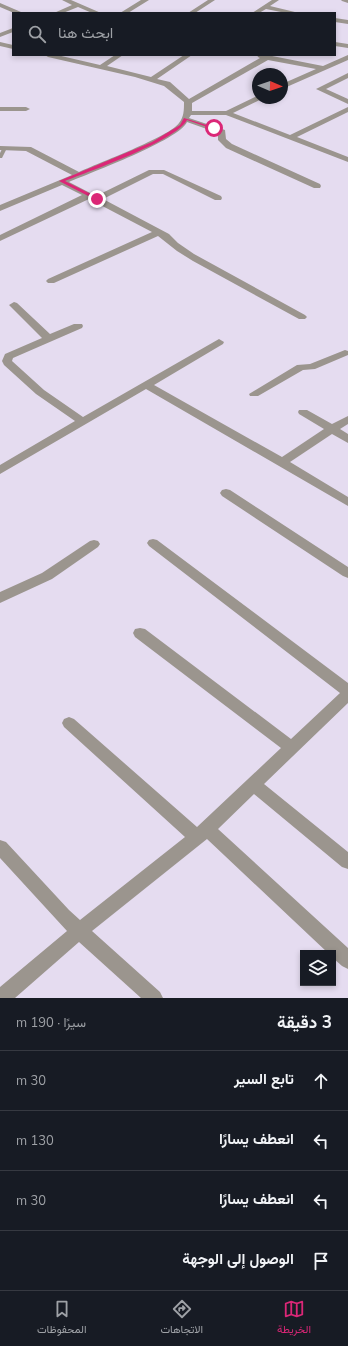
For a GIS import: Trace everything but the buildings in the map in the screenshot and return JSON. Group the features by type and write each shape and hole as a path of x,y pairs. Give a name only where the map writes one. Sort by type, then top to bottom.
{"street":[{"path":"65,0 96,12"},
{"path":"125,12 145,0"},
{"path":"192,12 212,0"},
{"path":"256,12 276,0"},
{"path":"344,0 348,1"},
{"path":"60,12 78,5"},
{"path":"0,6 16,12"},
{"path":"264,7 291,12"},
{"path":"336,20 348,22"},
{"path":"0,35 12,30"},
{"path":"0,44 12,47"},
{"path":"336,44 348,46"},
{"path":"52,56 152,79 167,84 188,102"},
{"path":"101,67 118,56"},
{"path":"152,79 187,56"},
{"path":"260,56 323,68"},
{"path":"188,102 267,57"},
{"path":"288,84 348,57"},
{"path":"348,75 320,89 322,92 348,102"},
{"path":"0,208 153,143 182,126 187,116 188,102"},
{"path":"187,116 227,114 252,102"},
{"path":"1,110 26,109"},
{"path":"290,138 348,110"},
{"path":"227,114 348,160"},
{"path":"187,116 222,132 222,140 229,146 317,186"},
{"path":"2,148 28,149 77,174"},
{"path":"0,238 152,172 164,172 218,198"},
{"path":"61,181 159,232 166,236 173,244 207,266 302,317"},
{"path":"51,281 159,232"},
{"path":"14,305 49,339"},
{"path":"78,326 9,356 7,361 40,392 82,422"},
{"path":"0,470 219,342"},
{"path":"254,394 301,367 311,367 347,353"},
{"path":"146,385 282,462 348,502"},
{"path":"303,412 348,439"},
{"path":"282,462 348,419"},
{"path":"226,493 348,573"},
{"path":"1,998 79,931 202,833 254,785 348,692 154,543"},
{"path":"0,598 47,576 94,544"},
{"path":"140,633 292,748"},
{"path":"69,723 202,833 348,960"},
{"path":"254,785 348,862"},
{"path":"0,847 62,916 154,998"}],"lane":[{"path":"0,157 2,148"}],"route":[{"path":"97,199 61,181 153,143 182,126 186,119 214,128"}]}
